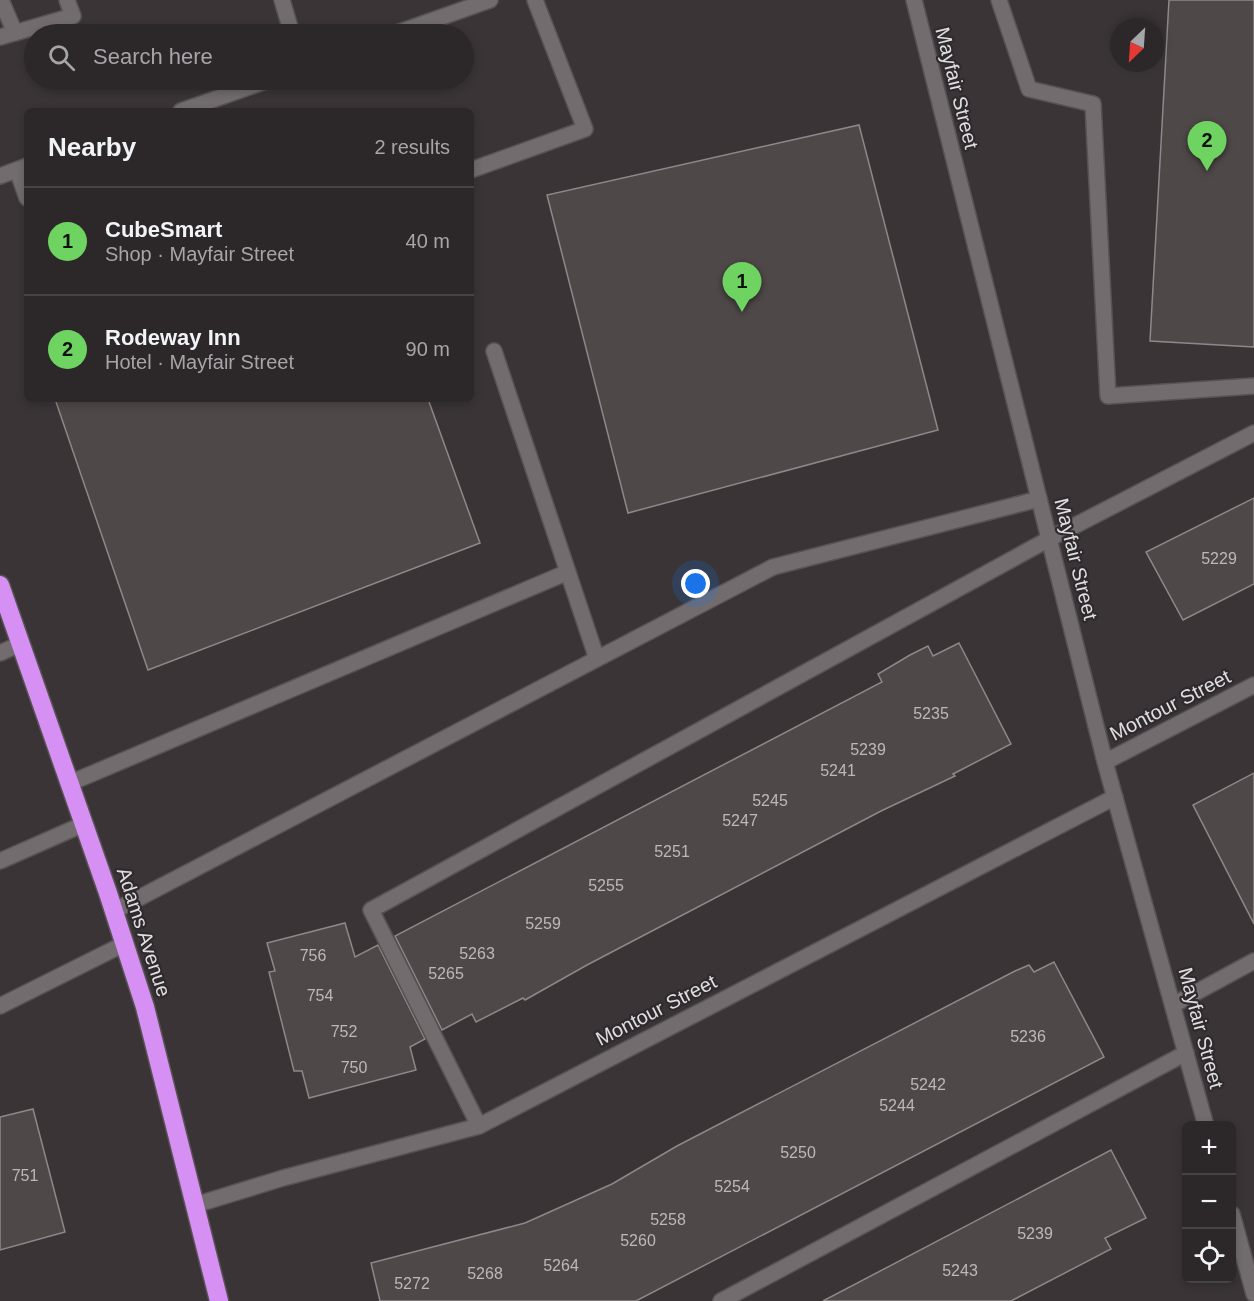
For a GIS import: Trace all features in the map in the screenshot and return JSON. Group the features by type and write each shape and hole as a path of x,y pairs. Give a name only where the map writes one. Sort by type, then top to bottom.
{"highway":[{"name":"Adams Avenue","path":"0,585 114,911 145,1007 219,1301"}],"street":[{"path":"1,0 7,35 24,30"},
{"path":"45,24 73,16 67,0"},
{"path":"282,0 289,24"},
{"path":"422,24 490,0"},
{"path":"474,169 585,129 535,0"},
{"name":"Mayfair Street","path":"914,0 1114,797 1205,1121"},
{"path":"999,0 1029,89 1093,104 1108,396 1254,386"},
{"path":"189,108 240,90"},
{"path":"0,176 22,168"},
{"path":"494,351 597,659"},
{"path":"479,1126 371,910 1049,539 1254,433"},
{"path":"114,911 773,567 1039,499"},
{"path":"70,783 568,572"},
{"path":"0,653 20,644"},
{"name":"Montour Street","path":"1105,762 1254,685"},
{"name":"Montour Street","path":"195,1205 283,1178 479,1126 1114,797"},
{"path":"0,861 84,824"},
{"path":"0,1006 124,944"},
{"path":"1173,1005 1254,961"},
{"path":"721,1301 1186,1053"},
{"path":"1236,1229 1254,1294 1243,1301"}],"building":[{"path":"1169,0 1254,0 1254,347 1150,341"},
{"path":"859,125 938,430 628,513 547,195"},
{"path":"56,402 429,402 480,543 148,670"},
{"path":"1254,498 1254,584 1183,620 1146,552"},
{"path":"959,643 1011,744 953,774 955,776 881,811 587,965 525,1000 523,998 476,1022 472,1014 442,1030 395,936 882,682 878,674 910,655 928,646 933,656"},
{"path":"1254,773 1254,924 1193,805"},
{"path":"345,923 355,957 378,945 425,1039 410,1047 416,1070 309,1098 302,1071 294,1071 269,972 275,971 267,943"},
{"path":"1054,962 1104,1057 636,1301 380,1301 371,1263 525,1223 612,1184 677,1146 1015,971 1029,965 1034,972"},
{"path":"33,1109 65,1232 0,1250 0,1117"},
{"path":"1111,1150 1146,1218 1105,1238 1111,1249 1011,1301 823,1301"}],"place":[{"name":"Rodeway Inn","path":"1207,171"},
{"name":"CubeSmart","path":"742,312"}]}
